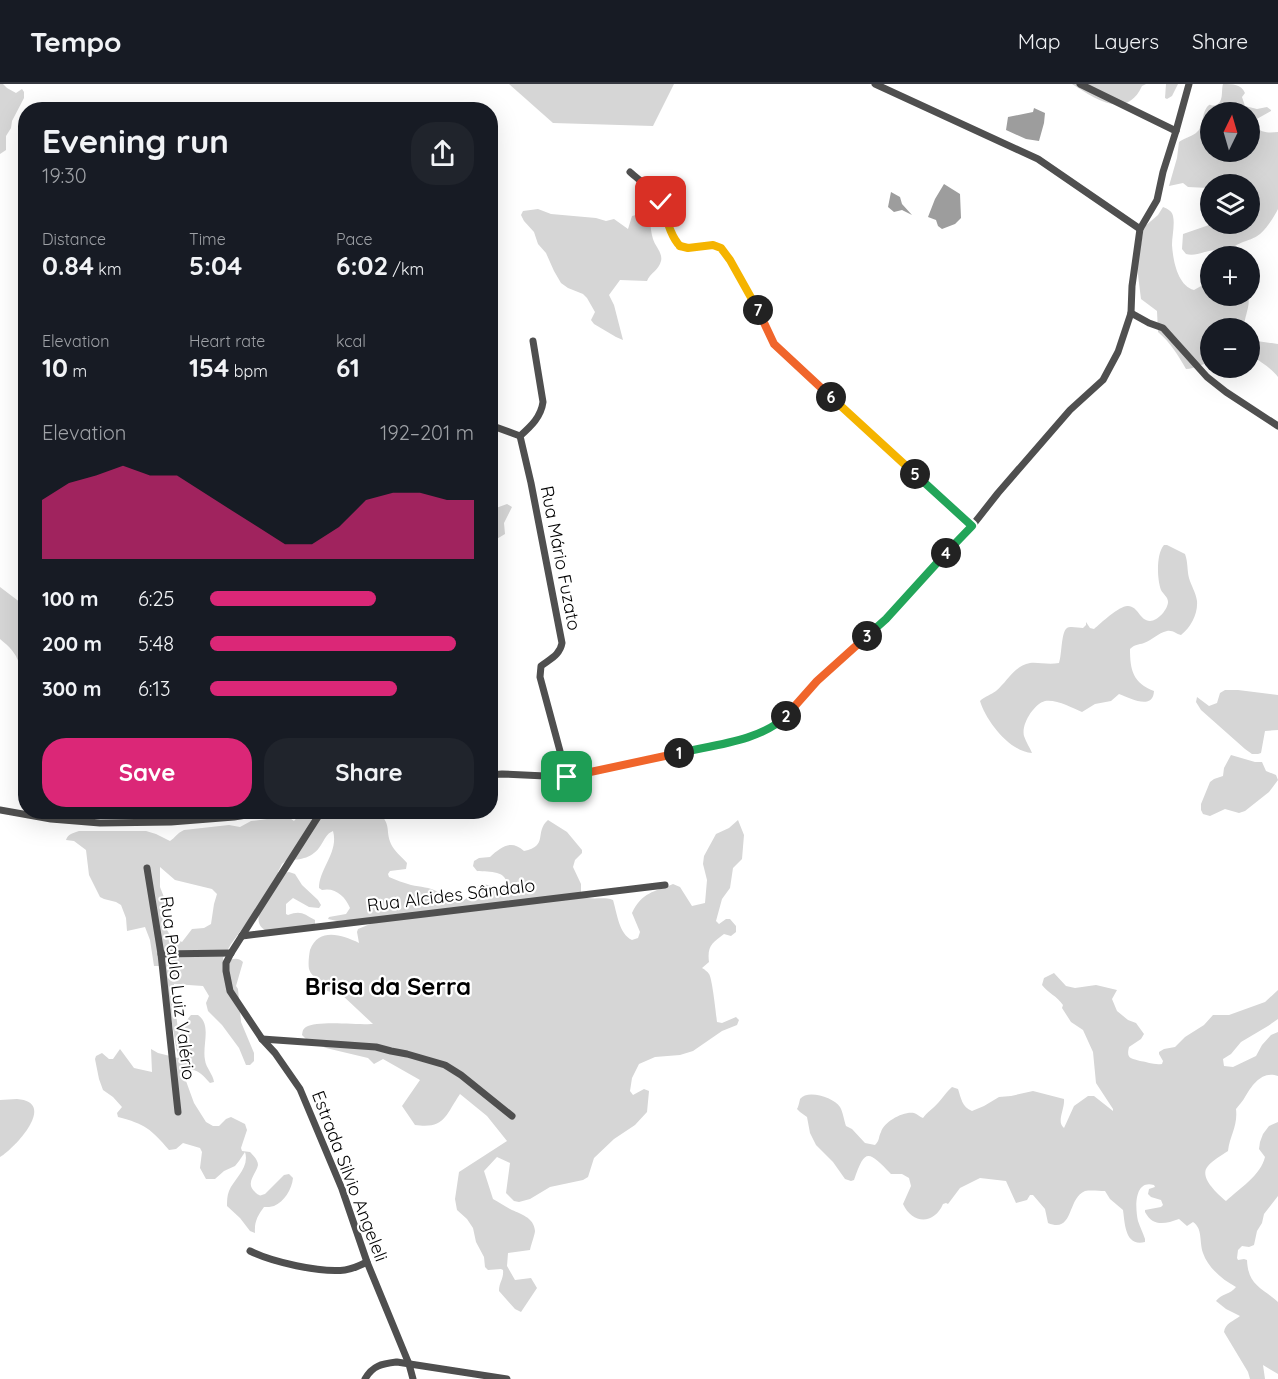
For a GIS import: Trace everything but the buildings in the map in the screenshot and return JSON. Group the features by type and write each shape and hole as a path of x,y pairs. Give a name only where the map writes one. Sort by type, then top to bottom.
{"street":[{"path":"875,84 1038,159 1140,229"},
{"path":"1080,84 1176,130"},
{"path":"498,774 567,777 752,737 783,719 817,681 886,619 972,526 1070,410 1103,380 1118,352 1131,313 1132,286 1140,229 1157,201 1163,172 1189,84"},
{"path":"630,172 657,196 679,246 688,248 713,245 721,248 757,308 774,344 972,526"},
{"path":"1131,313 1163,328 1207,377 1278,426"},
{"path":"498,428 520,436 542,410 543,402 533,341"},
{"name":"Rua Mário Fuzato","path":"520,436 562,643 556,656 541,666 540,677 567,777"},
{"path":"0,810 18,813"},
{"path":"51,819 100,823 171,822 194,819"},
{"name":"Estrada Silvio Angeleli","path":"317,819 231,953 226,963 227,981 230,991 262,1039 275,1053 300,1089 342,1189 367,1262 413,1379"},
{"name":"Rua Paulo Luiz Valério","path":"147,868 161,954 178,1112"},
{"name":"Rua Alcides Sândalo","path":"242,936 665,885"},
{"path":"161,954 231,953"},
{"path":"262,1039 376,1047 445,1065 512,1116"},
{"path":"250,1251 279,1262 325,1270 347,1270 367,1262"},
{"path":"365,1379 370,1370 397,1362 507,1379"}],"shaded area":[{"path":"0,84 3,84 16,93 22,89 24,98 22,102 18,102 18,110 6,136 6,150 0,154"},
{"path":"509,84 674,84 653,126 553,123"},
{"path":"1072,84 1146,84 1135,97 1119,104 1100,100"},
{"path":"1166,84 1178,84 1172,96 1167,99 1165,98"},
{"path":"1223,84 1236,85 1245,93 1242,97 1244,102 1220,102"},
{"path":"1267,107 1271,111 1260,117 1260,108"},
{"path":"1034,108 1045,113 1039,141 1026,139 1006,130 1008,117 1033,112"},
{"path":"1200,127 1200,162 1260,162 1260,130 1278,132 1278,209 1260,234 1260,174 1200,174 1200,188 1188,187 1183,183 1169,186 1179,142 1199,130"},
{"path":"944,184 960,194 961,218 955,224 942,229 936,220 928,217"},
{"path":"891,192 900,197 902,204 912,215 902,210 894,212 888,207"},
{"path":"1163,207 1172,213 1174,227 1172,245 1177,272 1189,288 1194,290 1200,287 1200,306 1248,306 1245,318 1200,318 1200,365 1189,369 1186,369 1174,349 1158,332 1157,311 1141,299 1137,267 1144,227 1158,215"},
{"path":"538,209 551,214 606,221 614,219 628,229 632,216 651,209 651,232 661,255 660,264 647,281 620,280 609,295 614,305 623,340 594,324 591,320 595,312 587,298 561,283 546,253 538,244 534,232 521,215 523,211"},
{"path":"1200,228 1200,234 1260,234 1236,246 1200,246 1200,253 1194,255 1186,254 1182,249 1183,234"},
{"path":"1260,341 1278,344 1278,377 1260,361"},
{"path":"507,504 512,507 504,523 505,534 498,538 498,507"},
{"path":"1164,545 1185,554 1197,606 1193,620 1181,635 1167,631 1130,649 1134,675 1141,684 1154,691 1153,697 1140,702 1119,694 1111,701 1095,704 1082,712 1059,703 1045,701 1033,710 1024,726 1024,736 1032,753 1015,747 1007,741 993,726 980,701 996,691 1025,664 1059,663 1067,628 1083,628 1086,622 1090,628 1094,629 1125,606 1134,608 1150,621 1159,617 1168,602 1161,590 1158,573 1158,560"},
{"path":"0,587 18,601 18,662 15,654 0,639"},
{"path":"1225,690 1278,695 1278,730 1265,731 1261,753 1252,754 1245,749 1201,710 1196,702 1197,697 1209,706 1217,703 1220,693"},
{"path":"1231,755 1262,762 1266,771 1276,775 1278,780 1269,792 1245,811 1239,813 1225,809 1210,816 1203,814 1201,804 1210,782 1223,776 1224,768"},
{"path":"291,819 294,821 296,819 384,819 392,847 407,863 406,869 390,871 389,877 431,889 456,902 465,899 480,885 507,889 507,883 502,875 477,871 473,866 474,861 490,857 498,850 510,845 515,845 524,851 532,849 539,842 542,829 548,820 567,832 582,850 573,867 581,884 581,896 613,900 621,928 632,940 638,938 640,932 632,913 640,901 649,894 673,884 680,887 692,906 705,903 707,880 703,864 704,856 716,834 729,828 738,820 744,835 742,859 733,868 730,888 722,899 716,921 719,924 730,919 736,926 736,932 731,936 724,934 713,943 709,952 709,962 702,968 708,972 710,977 717,1022 722,1023 736,1017 739,1020 737,1025 722,1031 693,1051 680,1055 655,1057 639,1064 632,1078 630,1091 633,1095 644,1089 649,1091 647,1112 635,1125 614,1139 594,1158 588,1177 583,1180 550,1187 530,1199 519,1202 514,1201 506,1193 510,1163 497,1157 484,1171 493,1199 526,1217 534,1226 535,1232 530,1250 508,1253 507,1266 515,1280 531,1278 537,1288 521,1312 515,1309 499,1291 503,1270 488,1270 485,1267 484,1257 476,1242 473,1228 457,1210 455,1199 459,1172 507,1141 487,1116 460,1094 447,1115 438,1123 425,1126 415,1125 402,1106 420,1080 383,1059 374,1064 368,1058 326,1048 307,1040 302,1035 303,1030 311,1025 373,1024 341,994 327,991 309,969 310,950 319,938 331,935 345,937 359,943 358,929 380,920 377,918 337,921 328,919 346,914 350,908 339,893 319,888 333,846 333,831 327,835 314,853 302,859 287,860 278,872 295,874 321,905 319,908 309,907 293,898 286,904 286,914 302,913 315,920 315,924 268,932 259,924 259,906 223,958 224,962 236,959 243,962 236,986 241,1022 254,1053 254,1061 250,1065 246,1065 239,1048 208,1011 206,1003 209,996 203,986 174,984 173,992 181,1051 184,1046 185,1024 191,1015 198,1015 205,1024 204,1054 214,1082 210,1083 197,1071 187,1071 186,1081 194,1103 206,1122 213,1126 219,1126 231,1117 245,1124 247,1130 241,1148 242,1151 250,1152 257,1161 258,1165 251,1186 258,1194 265,1194 284,1175 289,1174 293,1178 289,1191 281,1201 274,1206 264,1207 258,1216 255,1233 250,1231 227,1206 229,1191 245,1163 245,1152 235,1166 224,1171 215,1179 206,1179 200,1168 202,1152 200,1148 183,1143 176,1149 169,1150 147,1128 118,1117 117,1113 122,1107 103,1090 95,1059 102,1053 109,1059 113,1059 120,1049 134,1068 152,1072 151,1049 178,1058 160,966 154,966 150,940 145,927 127,931 126,918 121,905 100,897 89,875 86,850 74,841 66,840 68,836 79,831 146,831 170,841 184,830 229,825 240,827 251,821","holes":["160,867 175,880 212,889 217,894 211,924 204,928 192,929 182,942 170,935 165,918 167,905 160,887"]},
{"path":"1054,973 1066,986 1075,988 1096,985 1117,990 1112,999 1117,1011 1136,1023 1144,1034 1141,1039 1129,1047 1129,1056 1156,1064 1162,1064 1163,1061 1159,1052 1175,1047 1185,1037 1204,1025 1213,1015 1229,1015 1265,1002 1278,990 1278,1019 1241,1042 1231,1054 1223,1059 1224,1066 1233,1067 1256,1056 1271,1035 1278,1032 1278,1076 1262,1077 1251,1088 1236,1109 1236,1120 1228,1151 1208,1166 1205,1175 1210,1185 1226,1201 1249,1181 1263,1164 1265,1157 1259,1149 1260,1142 1269,1126 1278,1122 1278,1196 1264,1214 1254,1245 1242,1246 1238,1250 1237,1258 1247,1260 1253,1280 1278,1302 1278,1374 1263,1365 1265,1379 1250,1379 1224,1332 1228,1324 1240,1316 1216,1301 1236,1287 1208,1264 1203,1253 1200,1232 1193,1222 1187,1226 1179,1219 1160,1223 1148,1217 1145,1210 1163,1205 1161,1200 1148,1194 1149,1189 1155,1187 1154,1185 1143,1186 1139,1190 1136,1202 1138,1221 1145,1242 1138,1243 1130,1238 1123,1210 1110,1199 1105,1191 1085,1191 1079,1195 1066,1220 1056,1225 1048,1223 1045,1209 1033,1195 1030,1195 1027,1200 1016,1203 1006,1181 980,1178 960,1188 948,1204 943,1204 934,1216 923,1219 912,1215 903,1204 911,1186 909,1178 902,1174 891,1174 877,1160 868,1156 861,1162 854,1180 845,1179 833,1162 816,1145 810,1133 807,1117 797,1109 800,1099 809,1095 821,1096 837,1104 841,1109 846,1126 865,1143 875,1145 883,1128 890,1121 900,1115 910,1113 923,1118 952,1087 958,1089 964,1105 972,1111 999,1097 1033,1091 1064,1099 1061,1122 1064,1128 1074,1106 1088,1096 1094,1096 1113,1111 1096,1083 1093,1052 1083,1030 1071,1022 1061,1002 1042,985 1044,978"},
{"path":"17,1099 29,1102 34,1108 34,1116 15,1145 0,1157 0,1100"}],"district":[{"name":"Brisa da Serra","path":"388,986"}],"route":[{"path":"567,777 752,737 767,730 783,719 817,681 886,619 972,526 774,344 757,308 721,248 713,245 682,248 677,244 661,202"}]}
